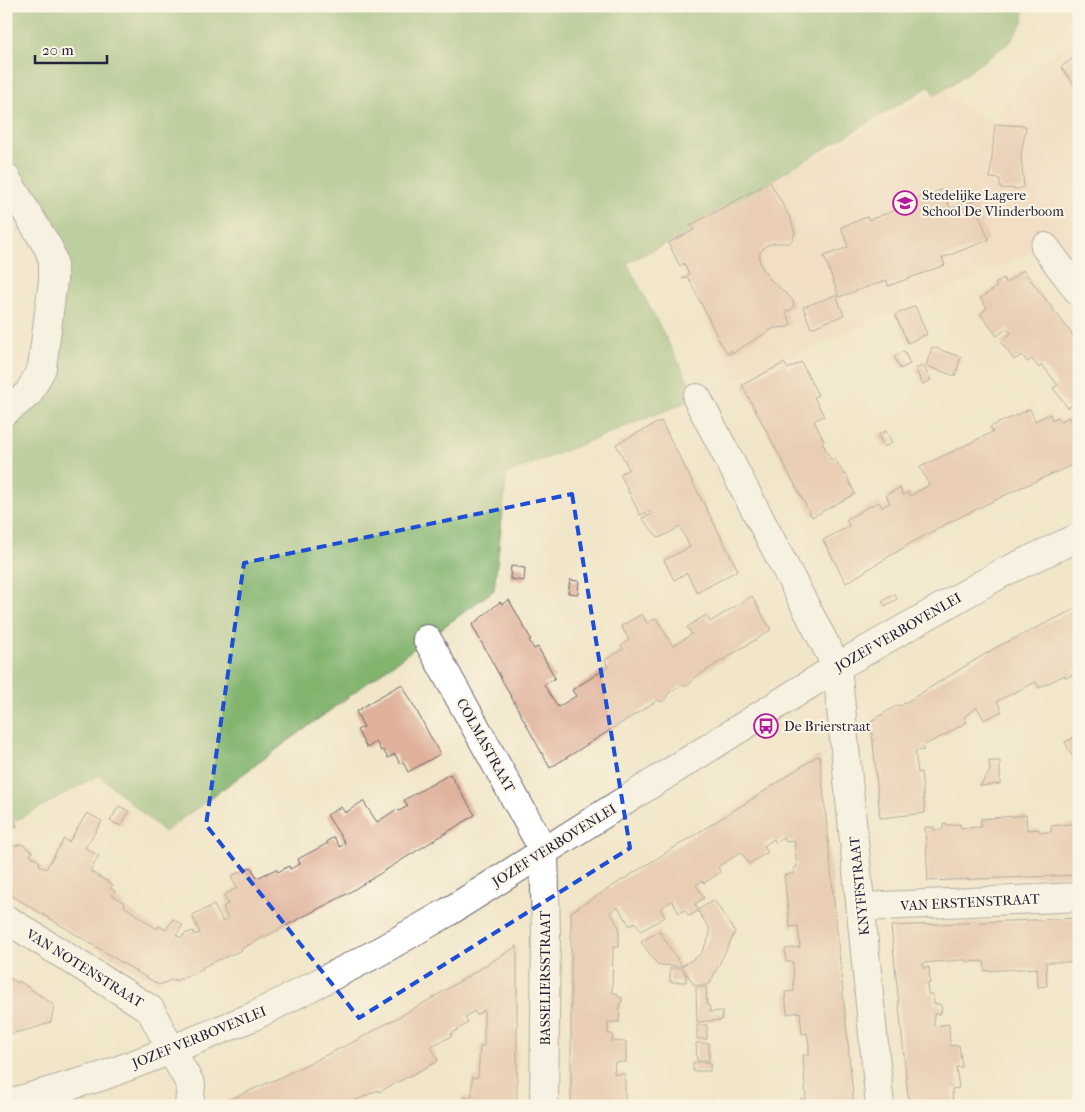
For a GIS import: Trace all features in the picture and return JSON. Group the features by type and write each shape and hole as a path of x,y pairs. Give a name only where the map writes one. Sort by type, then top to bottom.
{"street":[{"path":"6,178 49,249 53,262 50,306 42,368 28,394 6,411"},
{"path":"1045,247 1079,292"},
{"path":"697,398 837,667"},
{"name":"JOZEF VERBOVENLEI","path":"6,1104 103,1076 171,1050 252,1017 375,954 448,912 837,667 1002,573 1079,537"},
{"name":"COLMASTRAAT","path":"427,639 544,850"},
{"name":"KNYFFSTRAAT","path":"837,667 880,1106"},
{"name":"BASSELIERSSTRAAT","path":"544,850 546,934 544,1106"},
{"name":"VAN ERSTENSTRAAT","path":"861,907 1079,897"},
{"name":"VAN NOTENSTRAAT","path":"6,919 150,1009 191,1085 189,1106"}],"highlighted area":[{"path":"572,494 630,848 359,1018 206,825 244,563"}],"shaded area":[{"name":"Stedelijke Lagere School De Vlinderboom","path":"1079,33 1079,271 1056,242 737,380 668,243 693,230 691,225 770,181 944,90 962,106 995,124 1006,103 1026,79 1044,60"}],"green space":[{"path":"6,6 1022,6 1024,10 1023,22 1010,42 944,90 934,95 930,86 770,182 691,225 694,230 627,263 697,398 507,474 494,590 164,832 99,775 6,826 6,423 30,406 60,246 6,157"}],"building":[{"path":"1079,54 1079,91 1061,67"},
{"path":"995,124 1026,126 1021,156 1024,187 1019,189 1000,188 1000,179 990,178"},
{"path":"770,182 791,219 795,233 789,243 773,243 765,246 760,253 759,260 762,268 771,280 793,300 794,307 789,311 785,311 791,323 788,327 774,328 733,353 731,350 729,355 720,342 688,277 682,279 689,274 684,263 680,266 668,243 694,230 691,225"},
{"path":"943,189 950,209 974,201 989,240 942,258 945,265 888,286 887,280 839,297 824,256 848,247 841,227 867,217 869,220 918,202 917,199"},
{"path":"1023,270 1079,343 1079,400 1068,408 1053,388 1058,385 1042,365 1039,368 1032,359 1027,362 1022,355 1014,360 1001,342 1011,333 1007,328 997,336 980,314 987,308 980,298 997,287 995,284 1003,278 1006,283"},
{"path":"836,295 844,315 811,328 803,307"},
{"path":"915,306 927,334 908,343 895,315"},
{"path":"932,347 961,357 955,376 926,366"},
{"path":"904,351 910,364 900,369 894,356"},
{"path":"801,362 818,395 814,397 824,416 814,421 824,441 822,442 831,460 835,458 844,475 846,474 855,494 812,517 742,385 784,363 788,369"},
{"path":"923,366 931,380 923,384 915,369"},
{"path":"1030,409 1035,421 1050,414 1052,420 1058,417 1060,422 1069,417 1071,423 1079,420 1079,462 950,522 911,543 846,583 823,540 849,526 846,520 868,507 879,502 882,507 890,503 886,495 900,488 903,495 909,492 910,496 929,485 920,467 993,432 990,427"},
{"path":"661,421 738,570 697,593 687,573 674,580 664,560 690,547 680,527 659,538 642,518 652,514 650,511 640,515 620,474 629,469 616,444"},
{"path":"886,431 892,443 884,447 878,435"},
{"path":"511,566 525,568 524,581 510,579"},
{"path":"570,580 579,581 578,594 568,593"},
{"path":"895,594 897,599 885,606 882,601"},
{"path":"752,596 771,630 694,678 691,683 686,686 682,685 667,694 667,698 662,702 658,700 550,768 472,625 500,602 502,604 509,600 531,639 529,640 534,649 538,647 555,678 544,685 558,707 576,696 572,690 608,667 605,660 623,649 621,646 629,640 621,626 642,614 647,623 656,618 673,646 692,634 687,627 706,615 710,622"},
{"path":"1079,607 1079,668 1073,671 1074,674 1066,678 1065,675 1039,688 1036,682 997,701 1002,711 984,720 977,707 964,717 967,722 922,746 924,750 915,751 918,773 921,772 925,813 880,818 871,721 898,705 900,706 995,648"},
{"path":"402,684 440,754 408,772 403,762 400,764 395,754 388,758 376,742 367,748 357,730 364,727 356,712"},
{"path":"1079,735 1079,761 1075,761 1065,742"},
{"path":"817,756 820,757 854,1106 801,1106 800,1099 806,1099 803,1055 809,1055 809,1045 807,1033 802,1034 800,1012 787,1014 785,992 794,991 793,962 786,962 785,949 800,947 798,926 790,927 784,875 794,873 794,869 797,866 794,841 786,842 783,838 776,843 774,839 763,846 768,852 749,864 741,852 718,867 719,873 704,883 702,881 696,885 704,898 695,904 698,910 714,900 735,932 709,985 694,985 682,966 701,954 710,935 709,928 698,911 689,916 685,910 679,913 672,901 660,909 665,917 641,931 635,922 630,926 618,907 610,912 619,927 619,947 613,947 612,993 617,993 618,997 622,997 622,1002 620,1003 619,1022 608,1022 608,1034 613,1034 612,1041 626,1042 626,1062 615,1062 614,1074 625,1074 625,1101 616,1102 616,1106 571,1106 571,912 757,796"},
{"path":"989,761 1000,761 1000,784 980,786 990,771"},
{"path":"450,774 475,815 345,895 242,950 175,981 174,979 159,985 6,892 6,835 13,846 21,844 33,852 30,855 40,862 39,865 46,869 64,839 69,842 87,813 102,821 85,848 99,856 90,871 113,885 110,888 115,891 112,895 125,903 124,906 157,929 159,926 166,930 173,919 183,925 176,935 182,938 184,934 193,931 194,935 200,933 192,915 214,905 223,922 228,919 223,907 228,904 224,895 237,888 231,876 251,867 257,878 276,869 278,872 289,866 290,869 300,864 298,859 328,843 327,841 334,837 340,847 345,843 327,815 341,807 345,813 363,801 377,822 397,809 399,811 408,806 404,800"},
{"path":"119,806 129,811 121,826 110,821"},
{"path":"1026,815 1027,830 1039,829 1040,832 1051,832 1051,826 1079,823 1079,875 928,881 925,827 943,830 943,823 946,823 946,825 960,824 961,828 981,827 981,819"},
{"path":"12,817 17,826 6,832 6,820"},
{"path":"1079,918 1079,962 1046,962 1047,986 1038,987 1037,968 985,971 984,961 966,962 966,960 962,960 923,963 923,968 929,967 930,983 927,983 928,994 933,994 934,1004 940,1004 942,1009 940,1014 934,1014 934,1026 949,1024 950,1046 959,1045 962,1067 956,1067 959,1088 952,1089 953,1106 909,1106 891,926"},
{"path":"659,931 682,966 658,965 641,942"},
{"path":"517,946 517,1106 463,1106 463,1097 472,1097 472,1078 478,1077 480,1046 484,1046 484,1010 477,1015 474,1011 465,1017 468,1023 451,1034 452,1036 431,1046 438,1061 379,1092 378,1090 344,1106 215,1106 355,1041 431,999"},
{"path":"670,968 681,968 686,975 686,982 670,982"},
{"path":"6,976 18,983 19,981 54,1005 51,1022 6,1035 6,1008 8,1007 6,1006"},
{"path":"696,987 706,987 707,1005 709,1005 710,1012 722,1011 722,1020 697,1022"},
{"path":"697,1025 707,1025 707,1039 697,1039"},
{"path":"696,1043 709,1043 709,1060 697,1060"},
{"path":"693,1062 710,1062 710,1071 693,1071"},
{"path":"712,1102 712,1106 700,1106 700,1103"}],"place":[{"name":"Stedelijke Lagere School De Vlinderboom","path":"905,203"},
{"name":"De Brierstraat","path":"766,726"}]}
